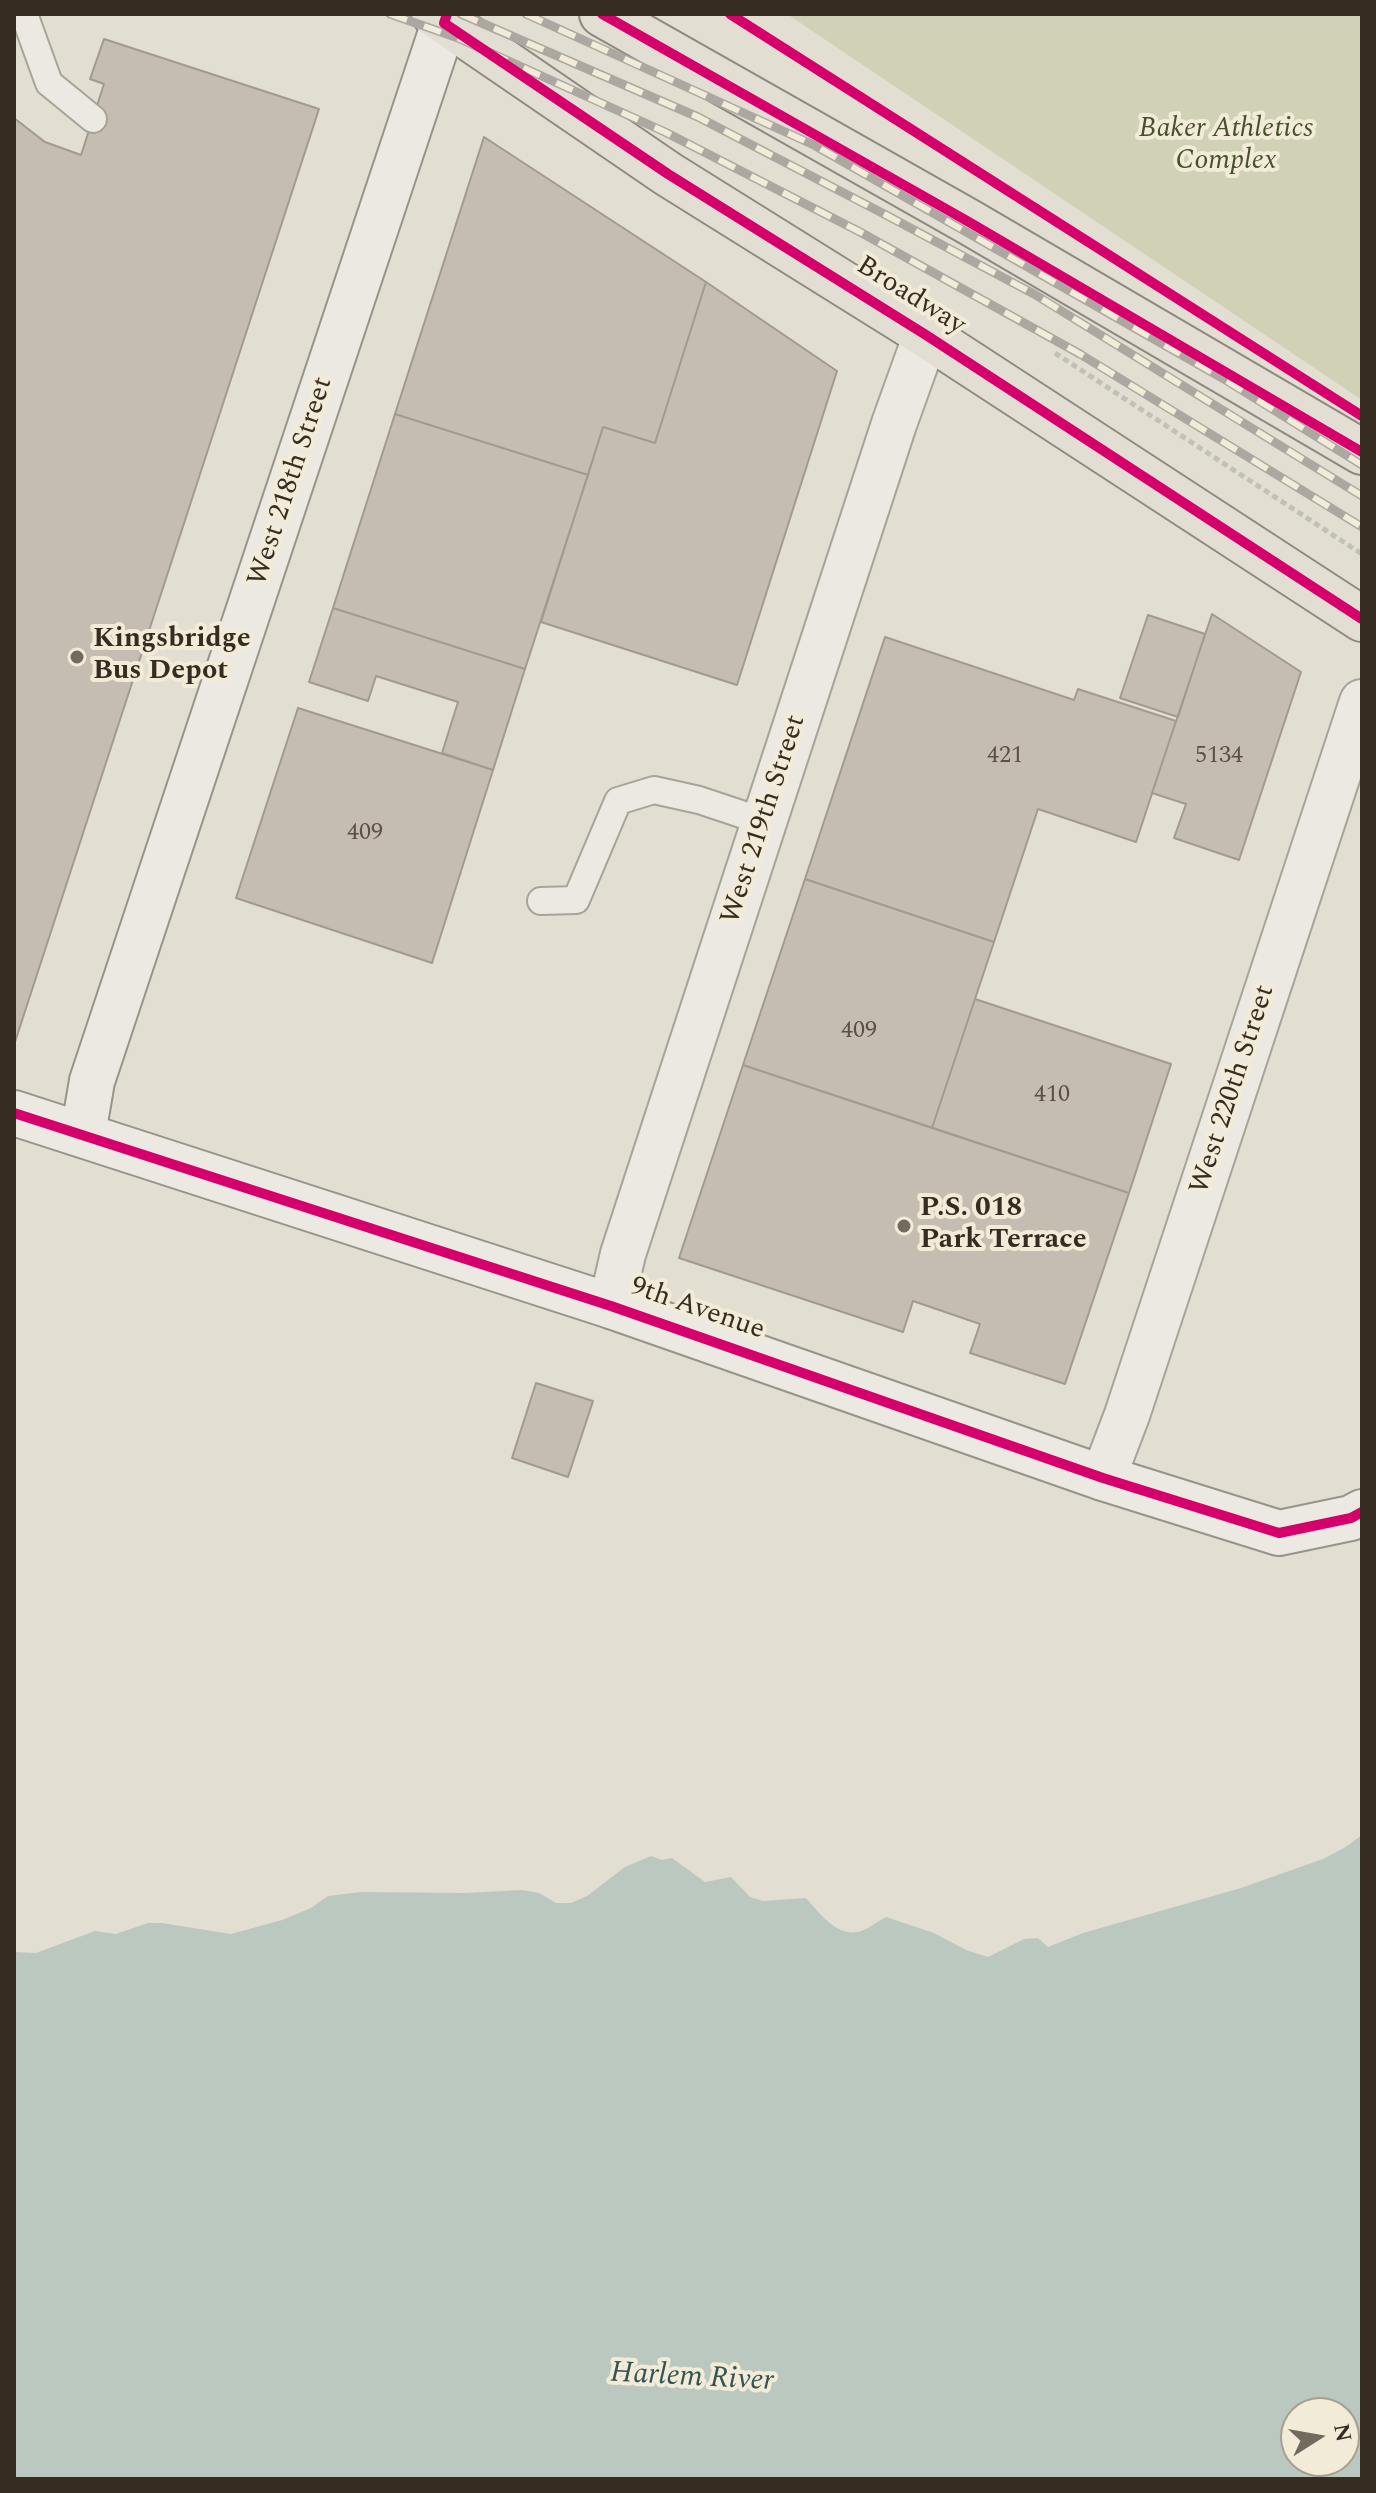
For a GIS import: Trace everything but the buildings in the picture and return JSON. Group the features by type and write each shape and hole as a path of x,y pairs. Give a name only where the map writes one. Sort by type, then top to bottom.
{"main road":[{"path":"602,14 969,222 1362,452"},
{"name":"Broadway","path":"435,16 668,174 926,335 1362,619"}],"street":[{"name":"West 218th Street","path":"83,1134 92,1081 435,16"},
{"name":"West 219th Street","path":"611,1306 623,1254 894,424 926,335"},
{"name":"West 220th Street","path":"1103,1478 1127,1415 1362,702"},
{"name":"9th Avenue","path":"14,1113 611,1306 1103,1478 1279,1533 1351,1518 1362,1512"}],"lane":[{"path":"24,14 49,83 93,119"},
{"path":"541,901 576,900 618,801 654,790 699,800 765,822"}],"path":[{"path":"1055,353 1362,554"}],"green space":[{"name":"Baker Athletics Complex","path":"787,14 1362,14 1362,400"}],"water":[{"name":"Harlem River","path":"1362,1835 1362,2479 14,2479 14,1952 36,1953 95,1931 116,1934 148,1923 231,1934 282,1920 311,1908 328,1896 361,1892 522,1890 539,1893 556,1903 571,1903 587,1896 625,1867 651,1856 662,1860 672,1858 705,1882 731,1877 750,1897 763,1901 806,1898 828,1922 842,1930 858,1932 886,1917 934,1933 966,1950 988,1957 1024,1939 1038,1938 1048,1947 1083,1933 1241,1888 1323,1859"}],"railway":[{"path":"390,14 458,38 665,132 860,232 1080,354 1362,527"},
{"path":"461,14 698,117 1034,294 1362,496"},
{"path":"526,14 814,145 1224,379 1362,465"}],"cycle path":[{"path":"447,14 444,23 668,174 926,335 1362,619"},
{"path":"602,14 969,222 1362,452"},
{"path":"730,14 1362,416"},
{"path":"14,1113 611,1306 1103,1478 1279,1533 1351,1518 1362,1512"}],"place":[{"name":"Kingsbridge Bus Depot","path":"77,657"},
{"name":"P.S. 018 Park Terrace","path":"904,1226"}]}
